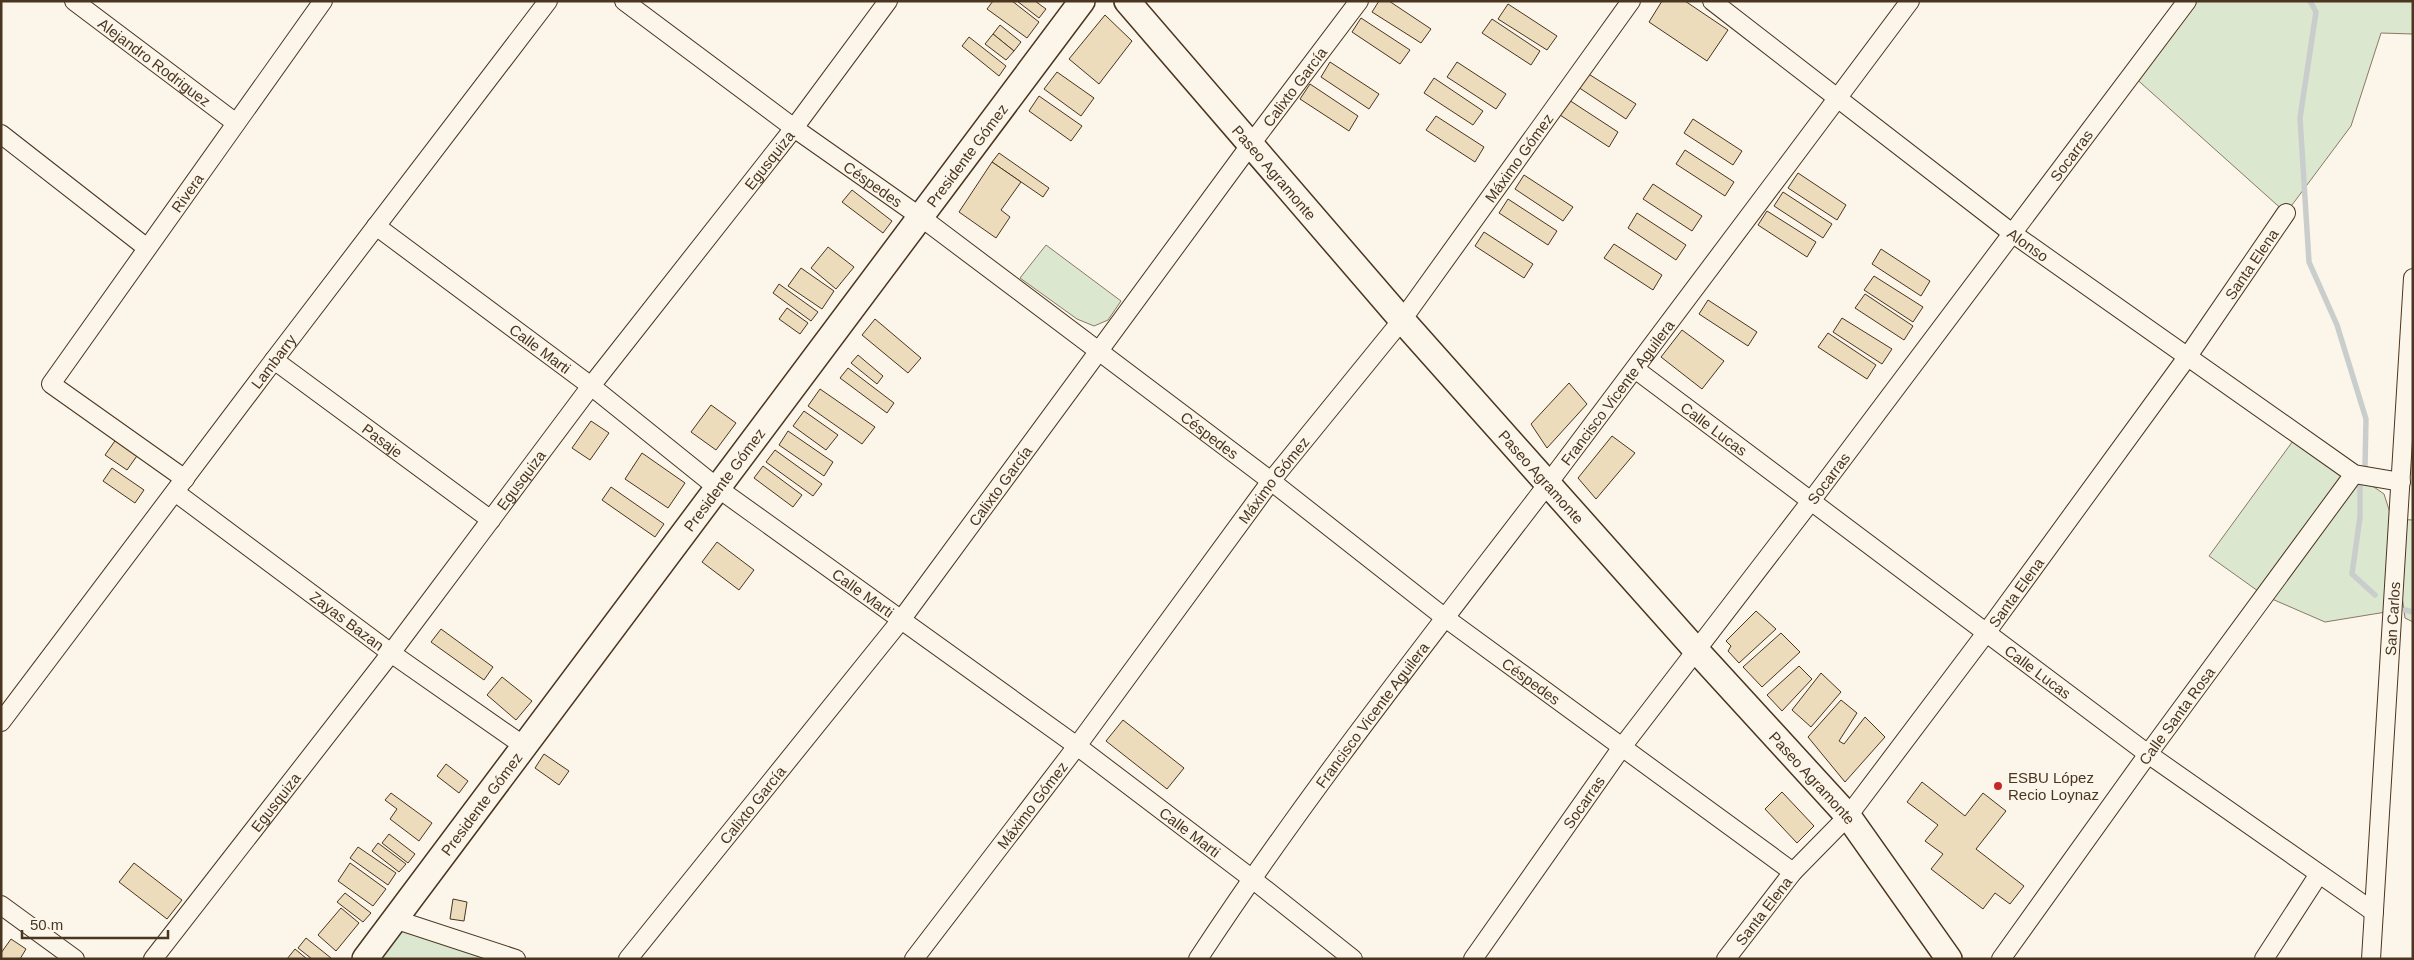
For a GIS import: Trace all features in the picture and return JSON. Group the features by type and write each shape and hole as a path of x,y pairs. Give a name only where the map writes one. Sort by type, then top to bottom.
{"street":[{"name":"Alejandro Rodriguez","path":"74,1 236,124"},
{"name":"Lambarry","path":"1,722 548,1"},
{"name":"Céspedes","path":"624,1 794,128 922,218 1271,481 1444,617 1794,872"},
{"name":"Egusquiza","path":"153,959 390,653 591,386 794,128 888,1"},
{"name":"Presidente Gómez","path":"365,959 922,218 1082,1"},
{"name":"Paseo Agramonte","path":"1127,1 1402,320 1547,484 1848,816 1949,959"},
{"name":"Calixto García","path":"628,959 902,620 1251,144 1359,1"},
{"name":"Máximo Gómez","path":"914,959 1077,746 1271,481 1402,320 1631,1"},
{"name":"Alonso","path":"1712,1 1836,99 2012,233 2354,474"},
{"name":"Francisco Vicente Aguilera","path":"1198,959 1251,878 1444,617 1636,369 1910,1"},
{"name":"Socarras","path":"1473,959 1622,747 1811,501 2187,1"},
{"name":"Rivera","path":"51,384 322,2"},
{"path":"1,134 147,248"},
{"name":"Santa Elena","path":"1726,959 1794,872 1848,816 1986,633 2188,356 2286,213"},
{"name":"Calle Marti","path":"376,226 591,386 719,489 1077,746 1251,878 1353,959"},
{"name":"San Carlos","path":"2371,959 2413,278"},
{"name":"Pasaje","path":"274,360 491,520"},
{"name":"Calle Lucas","path":"1636,369 2148,754 2374,912"},
{"name":"Zayas Bazan","path":"51,384 390,653 524,746"},
{"path":"2354,474 2401,482"},
{"name":"Calle Santa Rosa","path":"2001,959 2148,754 2354,474"},
{"path":"2264,959 2319,874"},
{"path":"1,905 75,959"},
{"path":"394,918 516,959"}],"green space":[{"path":"2186,1 2413,1 2413,34 2381,33 2351,126 2286,213 2132,75"},
{"path":"1046,245 1121,301 1108,320 1094,326 1077,319 1020,278"},
{"path":"2298,434 2384,494 2392,519 2413,520 2413,622 2405,618 2392,523 2386,612 2325,622 2265,596 2209,556"},
{"path":"399,912 498,959 365,959"}],"building":[{"path":"993,1 1012,1 1039,22 1027,38 987,9"},
{"path":"1017,1 1035,1 1046,9 1039,18"},
{"path":"1379,1 1389,1 1431,29 1421,43 1372,12"},
{"path":"1662,1 1685,1 1728,30 1707,61 1649,22"},
{"path":"1508,4 1557,36 1547,50 1498,19"},
{"path":"1105,15 1132,41 1099,84 1069,59"},
{"path":"1361,18 1410,50 1400,64 1352,32"},
{"path":"1492,19 1540,51 1531,65 1482,33"},
{"path":"1000,25 1021,42 1014,51 993,34"},
{"path":"993,34 1014,51 1006,60 985,44"},
{"path":"969,37 1006,66 999,76 962,46"},
{"path":"1330,62 1379,94 1369,109 1321,77"},
{"path":"1457,62 1506,94 1496,109 1447,77"},
{"path":"1057,72 1094,98 1081,116 1044,89"},
{"path":"1587,73 1636,104 1626,119 1578,87"},
{"path":"1434,78 1483,111 1473,125 1424,93"},
{"path":"1310,84 1358,116 1349,131 1300,99"},
{"path":"1039,96 1082,126 1071,141 1029,111"},
{"path":"1569,100 1618,132 1609,147 1560,115"},
{"path":"1436,116 1484,147 1475,162 1426,130"},
{"path":"1693,119 1742,151 1733,165 1684,133"},
{"path":"1685,150 1734,182 1725,196 1676,164"},
{"path":"999,153 1049,188 1043,197 992,162"},
{"path":"992,162 1021,182 1001,210 1010,217 996,238 959,212"},
{"path":"1798,173 1846,205 1837,220 1788,188"},
{"path":"1524,175 1573,207 1563,221 1515,189"},
{"path":"1653,184 1702,216 1692,231 1643,199"},
{"path":"852,190 892,221 883,233 842,202"},
{"path":"1783,192 1832,224 1823,238 1774,206"},
{"path":"1508,199 1557,231 1548,245 1499,213"},
{"path":"1767,211 1816,242 1807,257 1758,225"},
{"path":"1637,213 1686,245 1676,260 1628,228"},
{"path":"1484,232 1533,264 1524,278 1475,246"},
{"path":"1614,244 1662,275 1653,290 1604,258"},
{"path":"828,247 854,267 836,289 811,268"},
{"path":"1881,249 1930,281 1921,296 1872,264"},
{"path":"801,268 834,291 822,309 788,286"},
{"path":"1874,276 1923,307 1913,322 1864,290"},
{"path":"779,284 818,312 811,321 773,293"},
{"path":"1865,294 1913,326 1904,340 1855,308"},
{"path":"1708,300 1757,332 1748,346 1699,314"},
{"path":"787,308 808,323 800,334 779,319"},
{"path":"1842,318 1892,349 1882,364 1833,332"},
{"path":"875,319 921,358 908,373 862,335"},
{"path":"1682,330 1724,361 1702,389 1661,357"},
{"path":"1828,333 1876,365 1867,379 1818,347"},
{"path":"858,355 883,376 877,384 851,363"},
{"path":"848,368 894,403 887,413 840,378"},
{"path":"1569,383 1587,404 1547,448 1531,424"},
{"path":"820,389 875,427 862,444 808,406"},
{"path":"711,405 736,423 716,450 691,432"},
{"path":"804,411 838,435 826,450 793,426"},
{"path":"591,421 609,433 590,460 572,448"},
{"path":"788,431 833,462 824,476 779,445"},
{"path":"1612,436 1635,453 1596,499 1578,478"},
{"path":"117,438 139,453 127,470 105,455"},
{"path":"775,450 822,484 813,496 766,462"},
{"path":"642,453 685,483 668,508 625,479"},
{"path":"763,466 802,495 793,507 754,478"},
{"path":"112,468 144,490 135,503 103,481"},
{"path":"611,487 664,524 655,537 602,500"},
{"path":"717,542 754,570 739,590 702,562"},
{"path":"1756,611 1776,629 1739,663 1728,651 1731,646 1726,641"},
{"path":"441,629 493,667 484,680 431,642"},
{"path":"1781,633 1800,652 1762,687 1743,667"},
{"path":"1799,666 1812,679 1782,711 1767,695"},
{"path":"1821,673 1841,692 1811,727 1792,710"},
{"path":"502,677 532,701 516,720 487,695"},
{"path":"1841,700 1857,713 1839,741 1844,744 1865,717 1885,737 1845,782 1808,737"},
{"path":"1123,720 1184,768 1167,789 1106,741"},
{"path":"544,754 569,771 559,785 535,768"},
{"path":"446,764 468,781 459,793 437,776"},
{"path":"1922,782 1965,816 1983,793 2006,811 1976,849 2024,886 2010,904 1995,893 1983,909 1931,869 1943,854 1925,841 1938,825 1907,802"},
{"path":"1782,792 1814,826 1797,843 1765,809"},
{"path":"391,793 432,823 419,841 390,819 397,809 385,800"},
{"path":"389,834 415,854 408,863 382,843"},
{"path":"378,843 406,864 399,872 372,851"},
{"path":"358,847 396,873 388,885 350,858"},
{"path":"134,863 182,900 167,919 119,882"},
{"path":"350,863 386,889 373,906 338,881"},
{"path":"345,893 371,913 363,922 337,902"},
{"path":"453,899 467,902 464,921 450,919"},
{"path":"341,908 359,923 336,951 318,935"},
{"path":"306,938 331,958 312,959 298,948"},
{"path":"11,939 26,949 20,959 1,959 1,953"},
{"path":"295,949 307,959 287,959"}],"waterway":[{"path":"2310,1 2316,12 2300,118 2309,262 2337,325 2366,419 2365,466"},
{"path":"2360,480 2360,517 2352,574 2375,595"},
{"path":"2405,610 2413,612"}],"place":[{"name":"ESBU López Recio Loynaz","path":"1998,786"}]}
